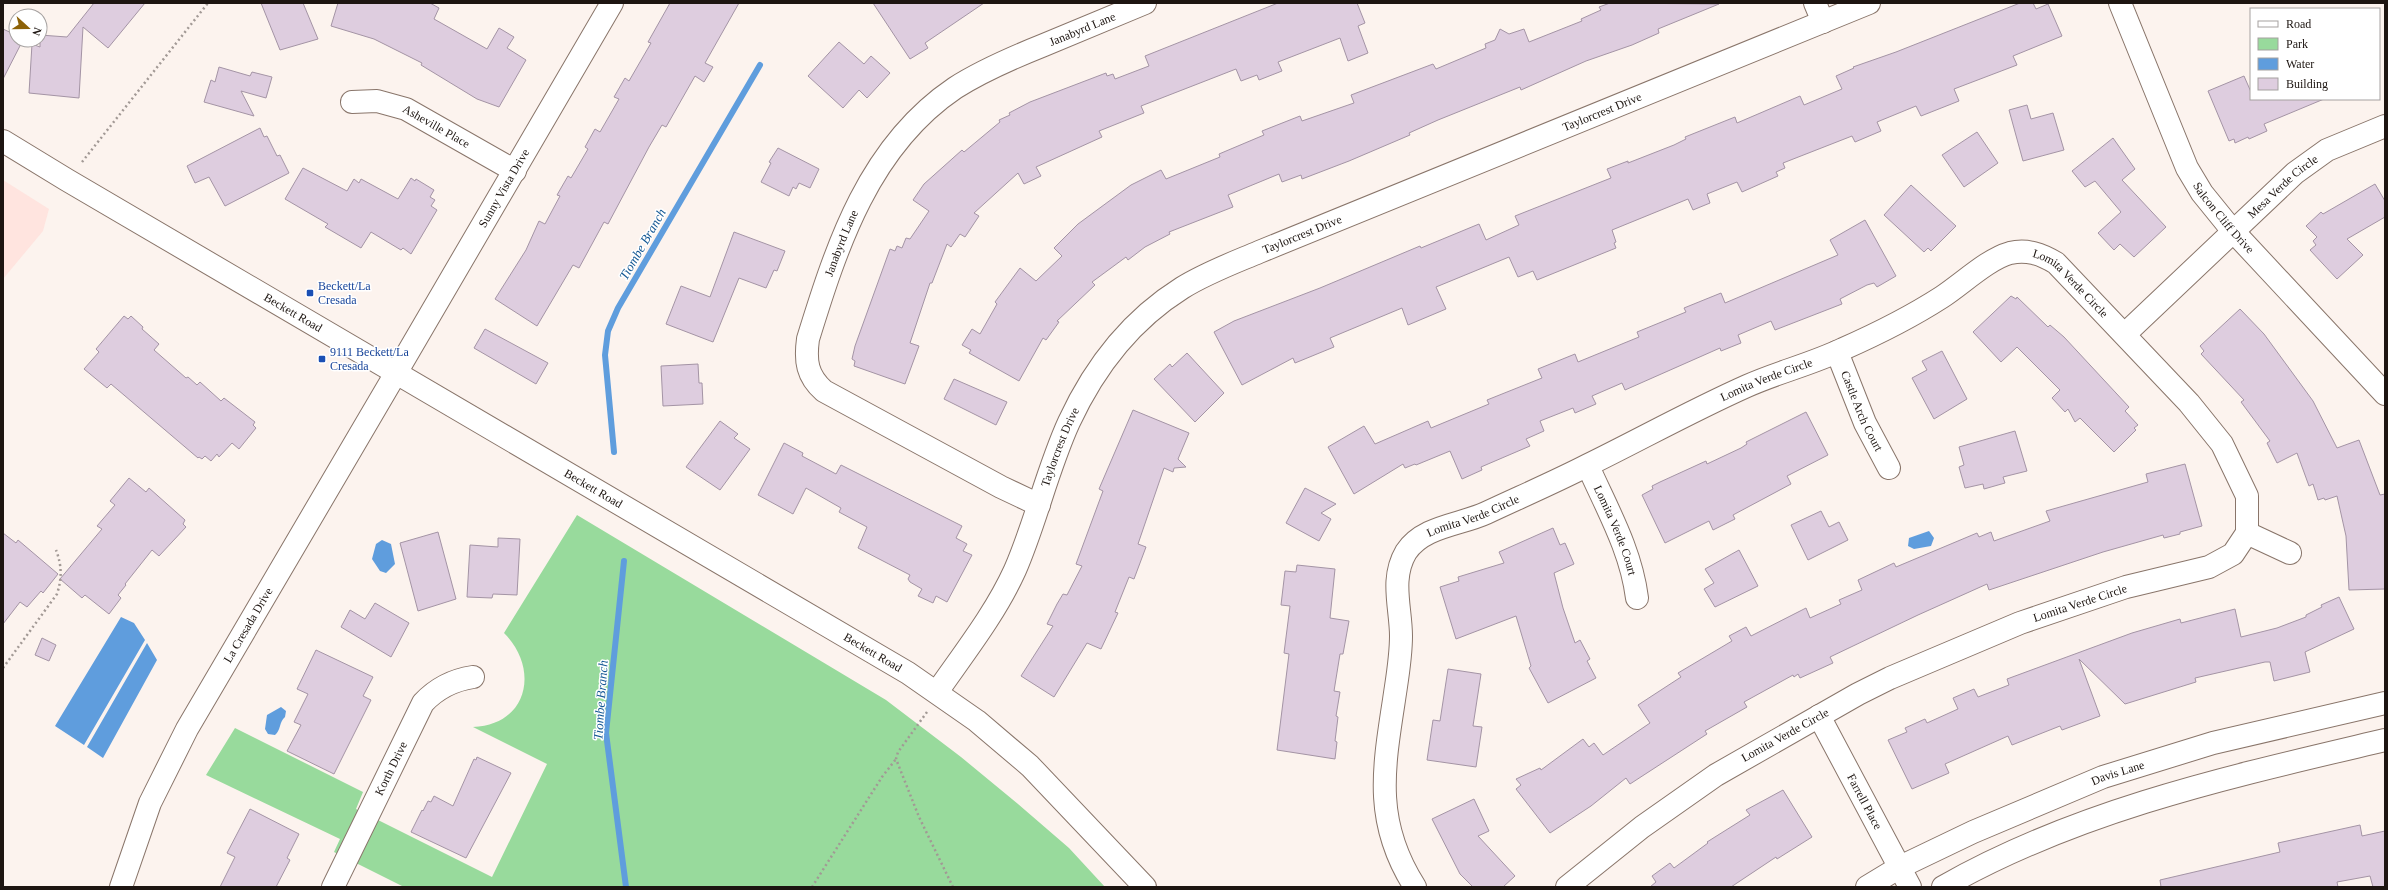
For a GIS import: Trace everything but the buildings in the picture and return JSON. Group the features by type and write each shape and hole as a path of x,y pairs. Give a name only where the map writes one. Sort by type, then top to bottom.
{"street":[{"name":"Sunny Vista Drive","path":"396,373 612,3"},
{"name":"Janabyrd Lane","path":"1040,505 1001,487 824,391 811,378 807,368 806,353 808,339 853,211 877,168 910,126 929,108 976,75 1003,62 1145,3"},
{"name":"Taylorcrest Drive","path":"937,692 978,634 1003,592 1020,559 1068,423 1097,371 1124,336 1144,316 1183,288 1259,252 1819,12 1869,3"},
{"name":"Salcon Cliff Drive","path":"2120,3 2187,168 2202,193 2232,230 2385,394"},
{"name":"Asheville Place","path":"352,102 377,101 406,109 514,170"},
{"name":"Mesa Verde Circle","path":"2125,334 2232,230 2295,173 2327,150 2385,126"},
{"name":"Beckett Road","path":"3,141 888,661 937,692 977,721 1030,766 1146,887"},
{"name":"Lomita Verde Circle","path":"1415,887 1399,857 1388,822 1383,793 1385,756 1400,648 1396,581 1400,565 1405,554 1419,538 1483,514 1588,466 1686,414 1750,385 1837,352 1918,312 1997,258 2019,252 2034,252 2056,263 2189,403 2222,444 2247,496 2247,534 2233,554 2209,567 2126,587 2020,623 1890,678 1818,716 1716,775 1642,827 1567,887"},
{"name":"Castle Arch Court","path":"1837,352 1865,423 1889,468"},
{"name":"La Cresada Drive","path":"121,887 150,803 187,729 396,373"},
{"name":"Lomita Verde Court","path":"1588,466 1625,548 1633,573 1637,598"},
{"path":"2247,534 2290,553"},
{"name":"Korth Drive","path":"333,887 423,703 444,685 459,679 473,677"},
{"name":"Davis Lane","path":"1867,887 1900,867 1973,832 2103,777 2213,743 2385,703"},
{"name":"Farrell Place","path":"1818,716 1910,887"},
{"path":"1943,887 1967,874 2036,842 2144,801 2246,772 2385,740"}],"path":[{"path":"82,162 208,3"},
{"path":"3,668 57,594 61,580 61,564 56,550"},
{"path":"812,887 882,777 896,759 898,752 917,727"},
{"path":"896,759 919,817 953,887"}],"shaded area":[{"path":"3,180 49,209 43,231 3,279"}],"green space":[{"path":"577,515 886,700 961,757 1018,804 1069,848 1105,887 404,887 334,852 340,839 206,775 235,728 363,792 356,809 492,877 547,764 473,727 492,724 506,717 516,706 523,693 525,678 522,663 515,647 504,633"}],"water":[{"path":"1929,531 1934,538 1931,546 1914,549 1908,546 1909,538"},
{"path":"382,540 391,544 395,564 386,573 380,571 372,559 376,544"},
{"path":"121,617 134,623 145,640 84,745 55,726"},
{"path":"147,643 157,660 103,758 87,747"},
{"path":"281,707 286,711 285,717 275,735 268,734 265,729 267,715"}],"waterway":[{"name":"Tiombe Branch","path":"614,452 605,355 608,331 618,308 760,65"},
{"name":"Tiombe Branch","path":"624,561 606,733 626,887"}],"place":[{"name":"Beckett/La Cresada","path":"310,293"},
{"name":"9111 Beckett/La Cresada","path":"322,359"}]}
